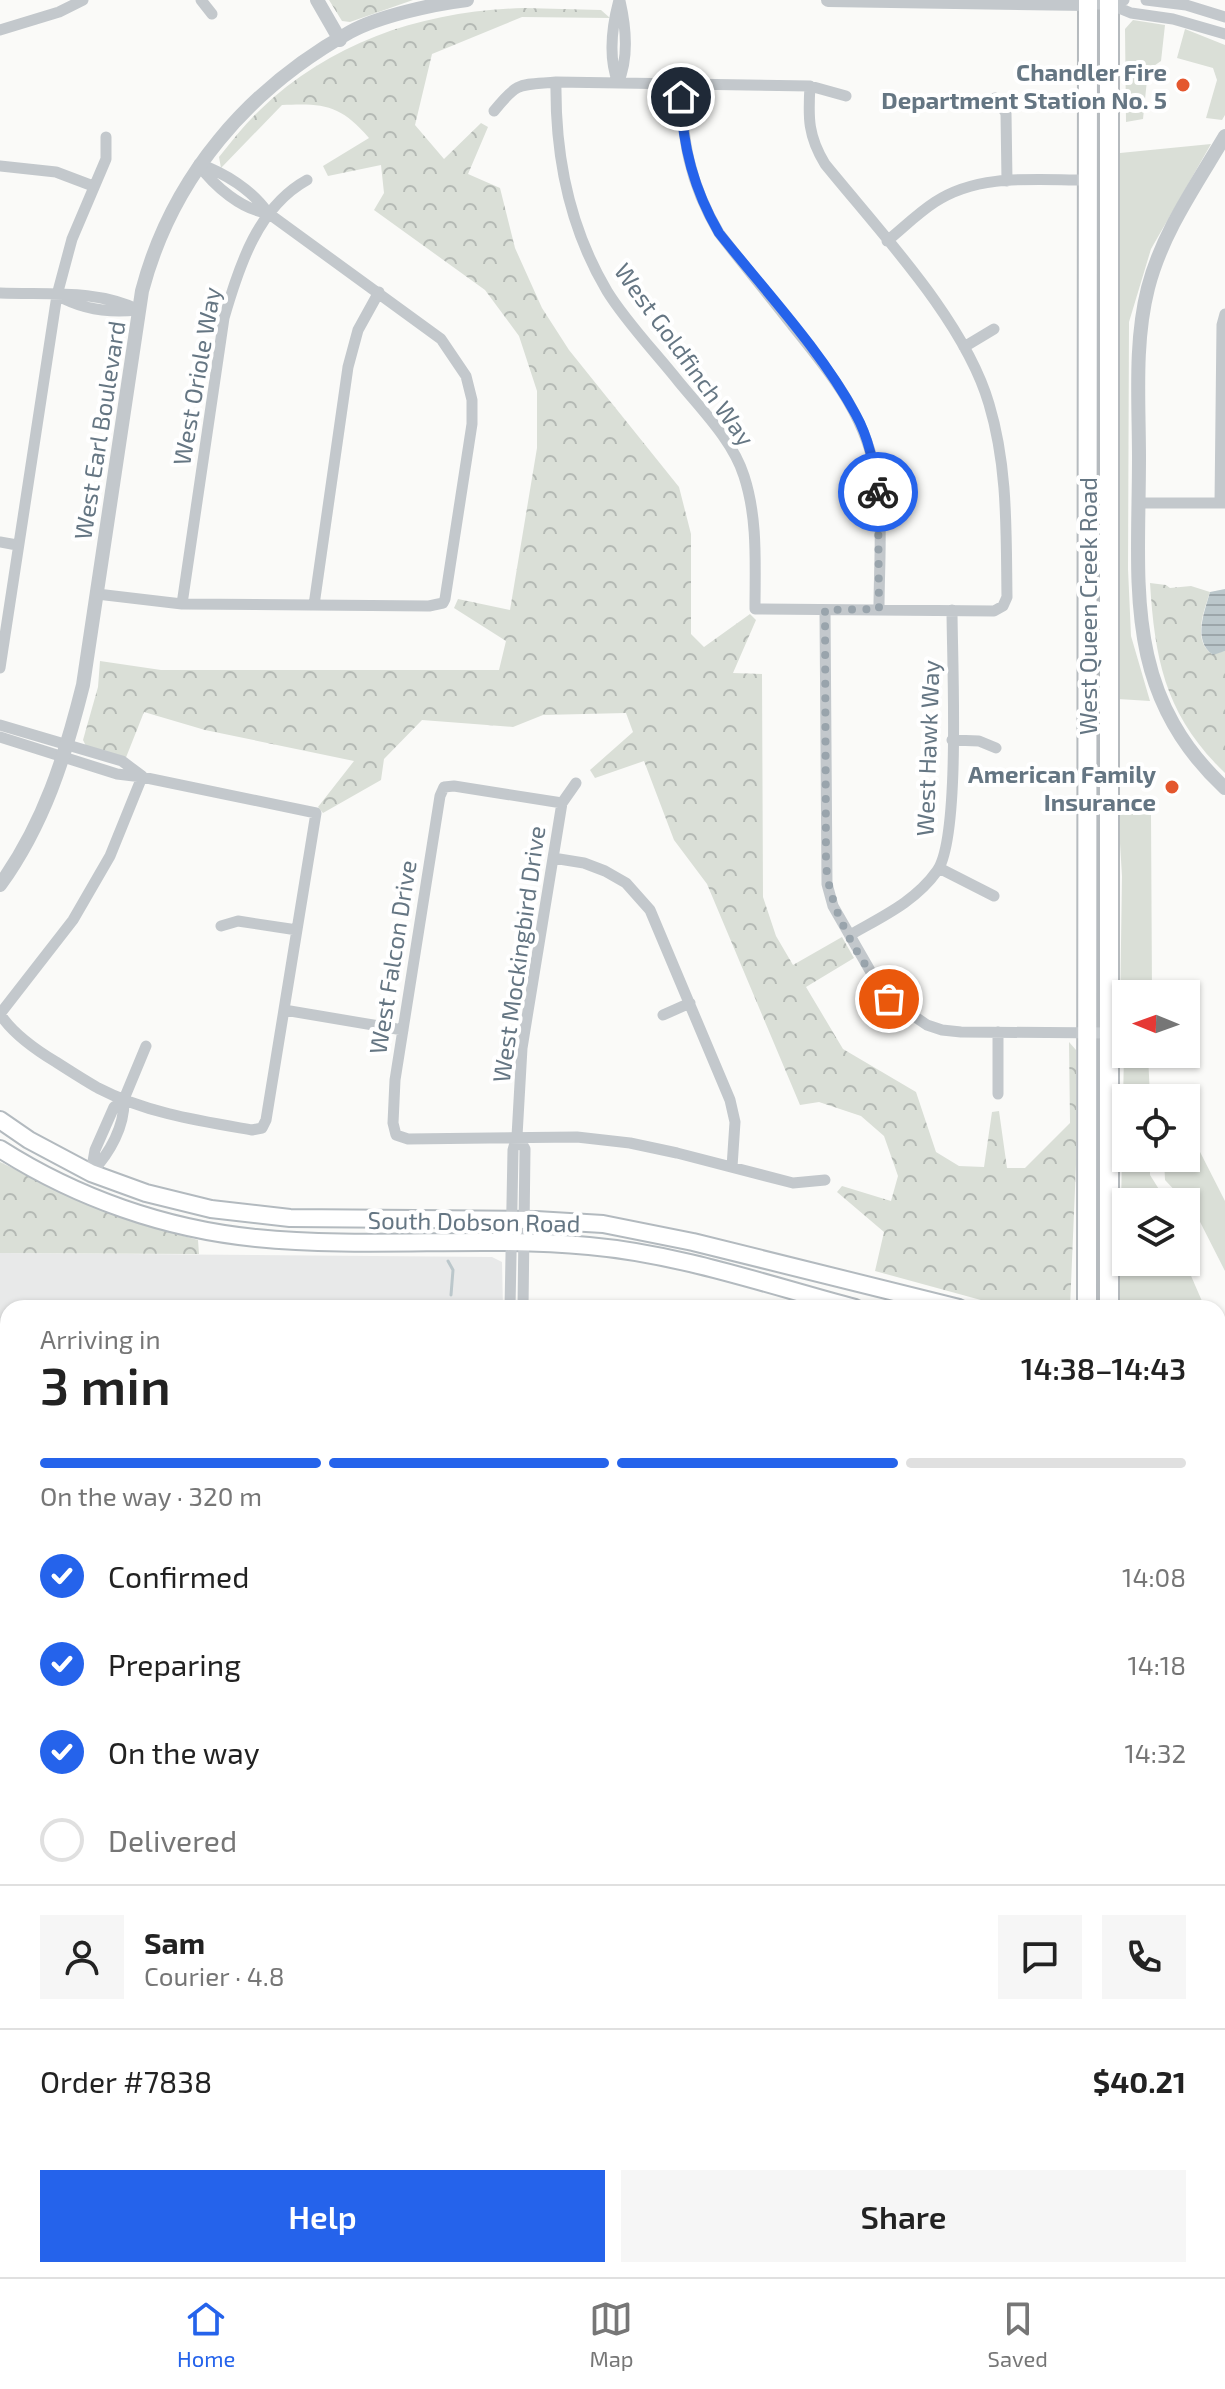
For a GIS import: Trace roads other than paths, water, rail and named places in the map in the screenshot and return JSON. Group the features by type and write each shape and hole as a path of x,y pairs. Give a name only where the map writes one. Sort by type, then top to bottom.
{"main road":[{"name":"West Queen Creek Road","path":"1109,1300 1114,1"},
{"name":"West Queen Creek Road","path":"1087,1300 1088,2"},
{"path":"1087,709 1096,726 1097,775 1109,792"},
{"name":"South Dobson Road","path":"0,1120 29,1140 91,1173 146,1193 238,1213 321,1219 518,1220 623,1226 926,1300"},
{"name":"South Dobson Road","path":"0,1149 52,1178 105,1202 171,1223 229,1234 303,1241 583,1245 643,1253 824,1300"}],"street":[{"path":"0,30 59,12 83,0"},
{"path":"201,0 212,14"},
{"path":"317,0 340,40"},
{"name":"West Earl Boulevard","path":"0,885 40,820 66,751 83,685 139,310 149,263 182,191 199,164 241,112 280,76 350,32 395,16 467,0"},
{"path":"618,83 612,67 613,21 620,0"},
{"path":"828,0 1114,1 1131,13 1173,19 1225,34"},
{"path":"1146,0 1186,5 1225,17"},
{"path":"494,111 511,90 524,84 556,82 810,86 846,96"},
{"name":"West Goldfinch Way","path":"556,82 561,167 583,244 608,293 723,436 744,474 755,520 755,609 825,610"},
{"path":"681,82 682,126 687,158 707,213 719,233 830,372 857,417 866,440 875,468 879,503 879,609"},
{"path":"810,86 808,121 815,147 825,164 933,299 964,347 989,401 1001,455 1006,497 1007,597 1003,606 994,611 825,610 826,863 833,906 889,999 907,1013 942,1030 1109,1033"},
{"path":"995,98 1006,113 1007,181"},
{"path":"1225,136 1173,224 1148,287 1139,358 1140,624 1161,700 1193,753 1225,788"},
{"path":"0,668 57,295 72,239 106,159 106,137"},
{"path":"97,594 182,604 429,606 443,603 448,587 472,424 472,400 466,376 441,339 268,213 254,211 210,180 199,164"},
{"path":"0,166 56,172 93,186"},
{"name":"West Oriole Way","path":"182,604 224,318 242,263 268,213 287,191 307,180"},
{"path":"887,241 934,202 971,185 1007,181 1086,180"},
{"path":"314,605 348,367 358,330 379,292"},
{"path":"0,293 57,295 71,303 117,313 139,310"},
{"path":"1139,503 1223,503 1222,325 1225,314"},
{"path":"964,347 994,329"},
{"path":"0,542 17,545"},
{"name":"West Hawk Way","path":"850,935 917,894 939,868 949,839 952,610"},
{"path":"0,725 66,751"},
{"path":"0,737 122,761 142,777 316,813 266,1120 262,1128 252,1130 191,1119 124,1099 99,1088 44,1055 7,1026 0,1014 73,920 110,856 142,777"},
{"path":"952,740 979,741 996,748"},
{"name":"West Mockingbird Drive","path":"511,1300 525,1149 517,1136 522,1048 562,803 576,783"},
{"name":"West Falcon Drive","path":"517,1136 408,1139 396,1135 393,1123 395,1080 440,796 444,787 562,803"},
{"path":"553,858 584,863 605,871 638,895 656,922 730,1100 735,1122 732,1167"},
{"path":"939,868 994,896"},
{"path":"221,926 238,921 297,930"},
{"path":"663,1015 690,1003"},
{"path":"284,1010 403,1030"},
{"path":"998,1032 998,1094"},
{"path":"91,1173 101,1136 114,1107 124,1099 146,1046"},
{"path":"517,1136 577,1137 630,1143 793,1183 825,1180"},
{"name":"West Mockingbird Drive","path":"517,1243 522,1300"}],"waterway":[{"path":"448,1261 453,1270 451,1295"}],"place":[{"name":"Chandler Fire Department Station No. 5","path":"1183,85"},
{"name":"American Family Insurance","path":"1172,787"}]}
